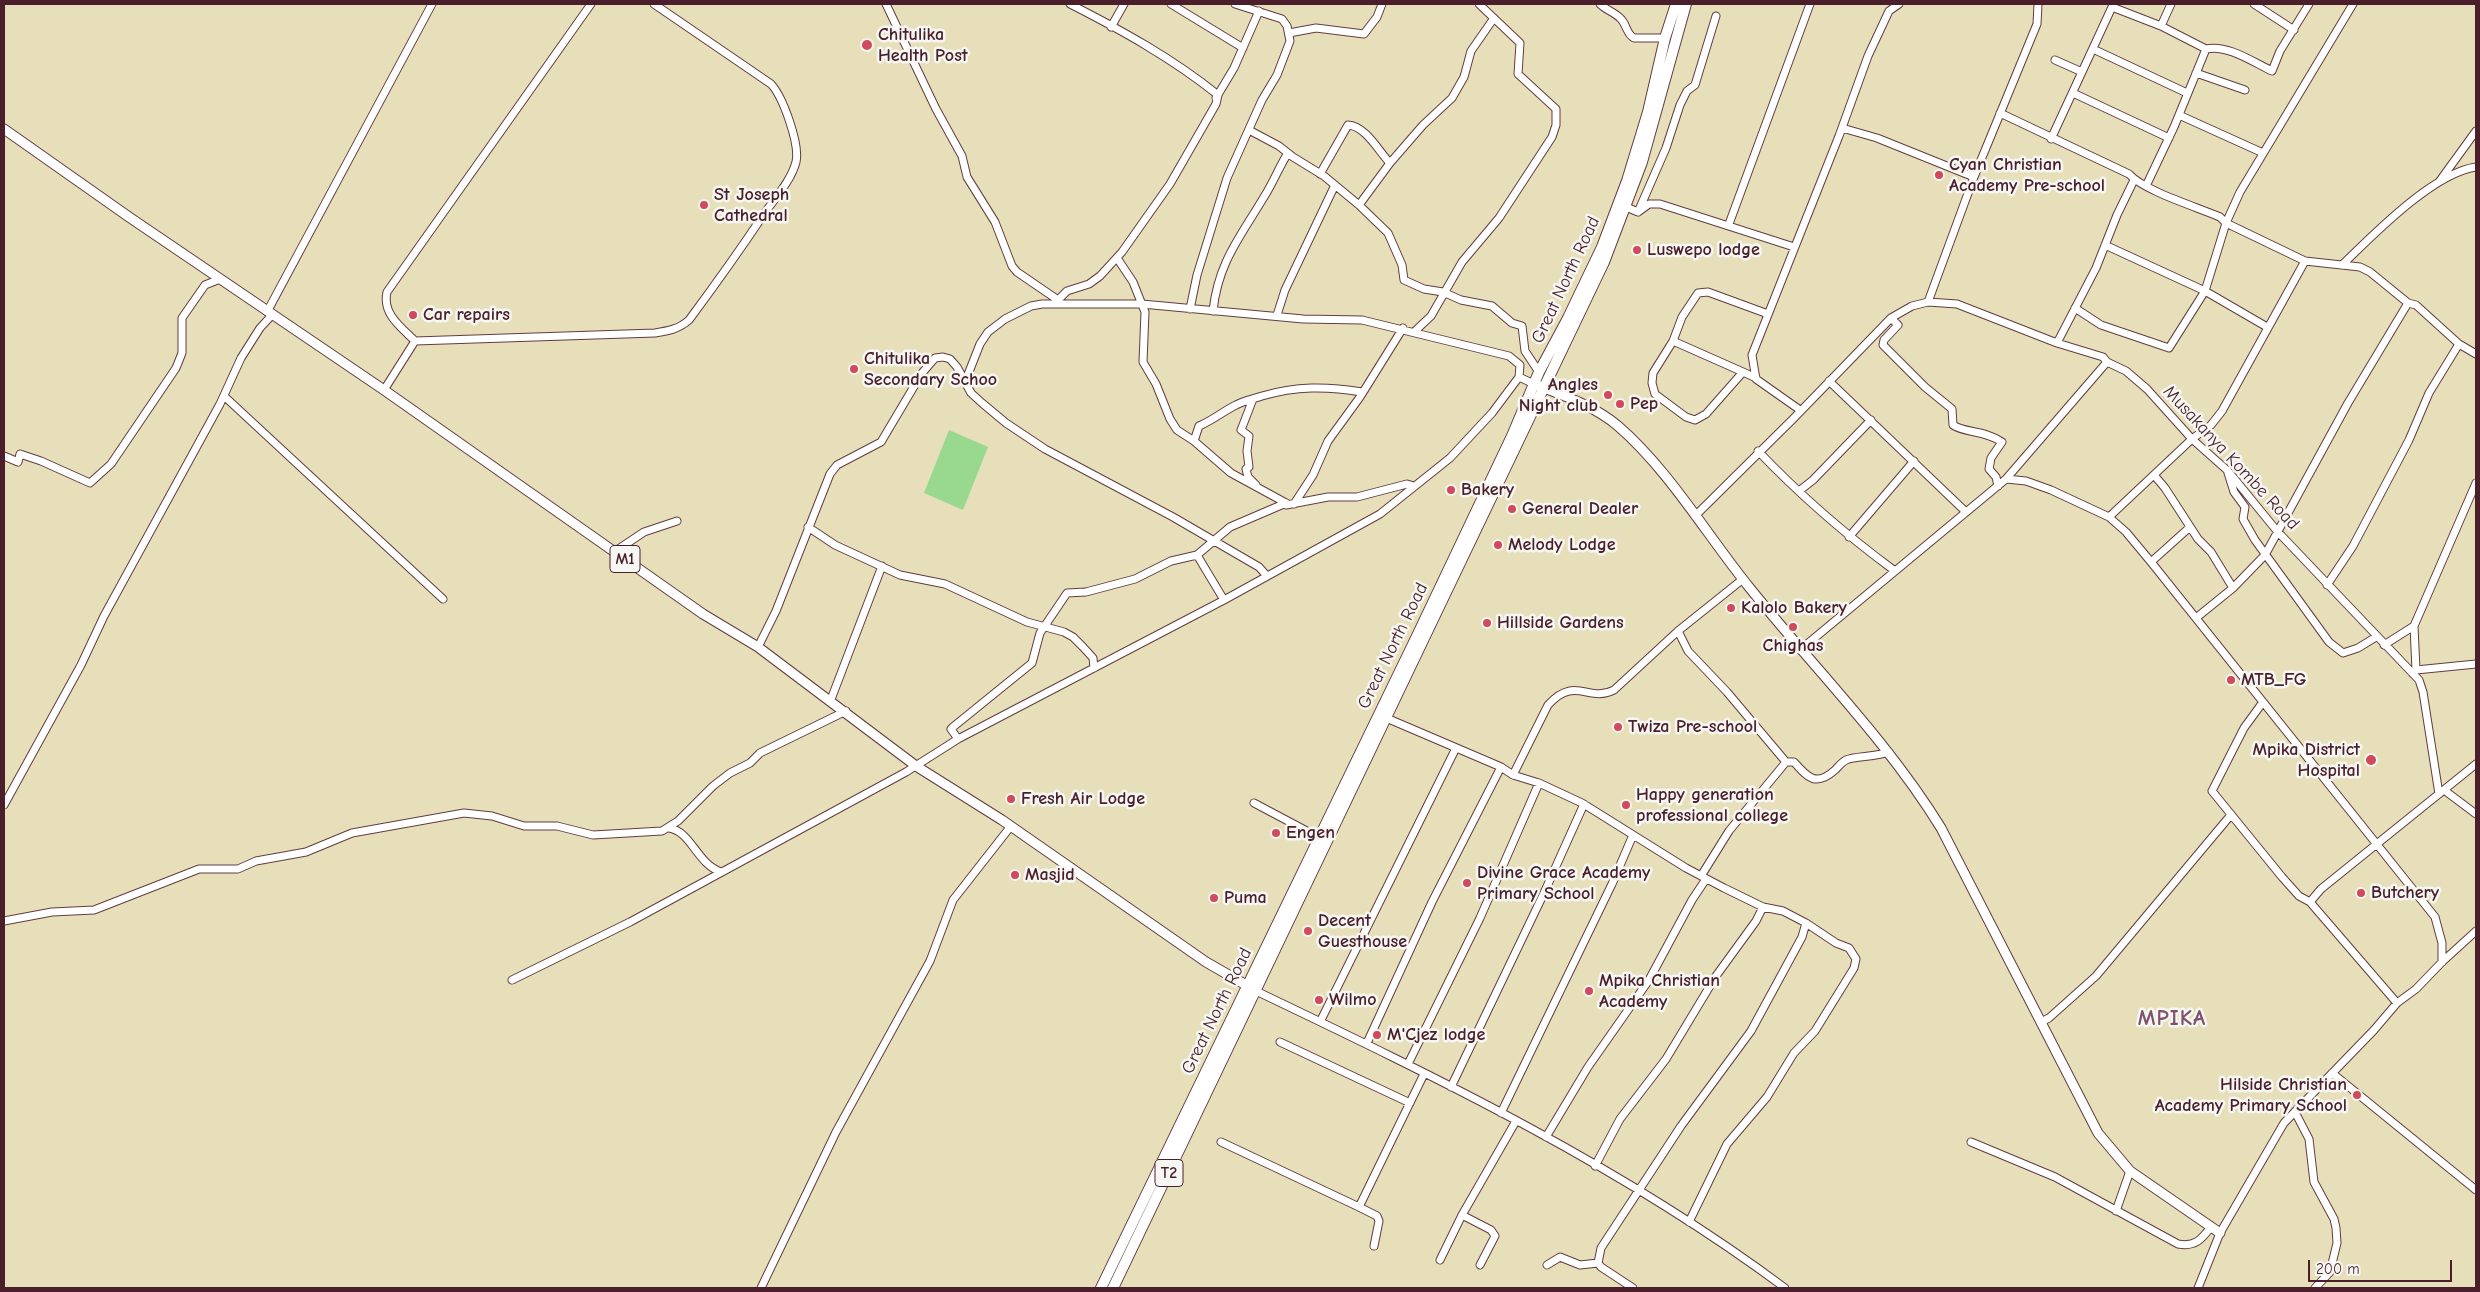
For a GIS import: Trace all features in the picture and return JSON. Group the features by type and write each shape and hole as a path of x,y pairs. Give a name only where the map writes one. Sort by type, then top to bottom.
{"highway":[{"name":"Great North Road","path":"1113,1288 1320,838 1512,436 1539,372 1568,318 1619,204 1648,112 1665,38 1676,4"},
{"name":"Great North Road","path":"1101,1288 1252,988 1545,388 1604,262 1644,156 1686,4"}],"main road":[{"name":"M1","path":"4,129 384,390 703,614 758,647 830,702 846,711 916,766 1011,826 1206,962 1252,988"},
{"path":"1534,384 1575,399 1598,411 1640,446 1800,650 1889,752 1942,828 2098,1133 2130,1171 2220,1233"}],"street":[{"path":"4,805 81,665 104,616 224,396 251,342 270,313 432,4"},
{"path":"591,4 387,292 385,306 388,313 415,341 655,333 672,330 683,326 689,320 723,274 792,174 796,154 786,109 782,98 771,84 654,4"},
{"path":"886,4 936,109 962,156 967,177 995,222 1012,266 1017,272 1058,302"},
{"path":"1058,302 1067,291 1089,284 1117,258 1170,184 1216,104 1218,95 1137,39 1070,4"},
{"path":"1111,27 1124,4"},
{"path":"1171,4 1243,48"},
{"path":"1190,309 1218,203 1262,100 1283,63 1290,41 1289,33 1282,19 1235,4"},
{"path":"1289,33 1316,28 1364,34 1377,17 1382,4"},
{"path":"1414,332 1432,316 1443,292 1462,262 1499,218 1541,156 1556,125 1556,109 1553,104 1536,93 1518,74 1520,43 1479,4"},
{"path":"1600,4 1607,11 1621,18 1630,36 1634,38 1665,38"},
{"path":"1729,224 1810,4"},
{"path":"1756,379 1752,355 1842,128 1855,88 1883,22 1889,11 1899,4"},
{"path":"1695,516 1891,318 1912,306 1928,302 1974,176 2037,24 2038,4"},
{"path":"2161,26 2171,4"},
{"path":"2254,4 2294,30"},
{"path":"2051,139 2112,7 2161,26 2206,49 2213,47 2226,50 2272,71 2280,51 2309,4"},
{"path":"2075,308 2101,325 2166,348 2173,344 2205,291 2226,223 2263,153 2298,99 2353,4"},
{"path":"1216,98 1243,48 1259,11"},
{"path":"1638,212 1666,148 1680,105 1687,91 1695,85 1716,16"},
{"path":"1359,205 1390,163 1423,126 1452,98 1464,76 1471,52 1494,18"},
{"path":"2093,49 2188,93"},
{"path":"2146,186 2169,138 2206,49"},
{"path":"2055,60 2082,72"},
{"path":"2196,72 2245,90"},
{"path":"2073,93 2169,138"},
{"path":"2000,113 2051,139 2128,174 2134,180 2146,186 2220,217 2226,223 2305,262 2360,267 2370,272 2408,303 2416,305 2459,344 2476,354"},
{"path":"2179,115 2263,153"},
{"path":"1320,174 1348,125 1355,127 1368,136 1390,163"},
{"path":"1842,128 1877,138 1974,176"},
{"path":"1249,130 1288,153 1335,185 1388,233 1402,265 1404,280 1424,289 1443,292 1461,300 1492,306 1512,322 1522,326 1525,351 1539,372"},
{"path":"2437,184 2476,131"},
{"path":"1213,311 1215,293 1234,243 1262,201 1288,153"},
{"path":"2342,265 2384,225 2437,184 2465,169 2476,167"},
{"path":"2057,343 2096,268 2134,180"},
{"path":"1277,315 1285,290 1335,185"},
{"path":"1638,212 1649,204 1660,204 1729,224 1794,247"},
{"path":"1626,207 1638,212"},
{"path":"2105,244 2205,291 2267,327"},
{"path":"1117,258 1133,282 1142,304 1146,317 1143,362 1156,384 1170,419 1177,430 1194,441 1231,473 1286,502 1286,506 1328,497 1357,497 1395,486 1414,486"},
{"path":"2109,517 2192,439 2211,425 2222,411 2255,353 2267,327 2305,262"},
{"path":"4,456 18,462 20,454 41,460 90,483 96,479 111,464 176,368 182,353 180,324 186,312 205,285 220,279"},
{"path":"1743,372 1702,418 1695,420 1686,417 1655,394 1652,383 1653,373 1673,341 1688,306 1695,295 1701,292 1708,292 1768,314"},
{"path":"512,980 630,922 916,766 958,740 1224,600 1380,514 1450,458 1492,413 1519,377 1520,364 1509,356 1442,341 1403,328 1362,320 1303,319 1277,315 1142,304 1058,302 1031,306 994,325 980,344 965,382"},
{"name":"Musakanya Kombe Road","path":"1928,302 1957,304 2057,343 2103,357 2107,362 2126,371 2148,389 2192,439 2228,471 2277,531 2376,637 2415,672 2423,692 2441,792"},
{"path":"2196,618 2233,588 2265,555 2348,403 2408,303"},
{"path":"1891,318 1898,325 1884,340 1883,345 1925,387 1952,409 1953,425 1966,430 1991,435 2002,442 1993,454 1989,469 1996,477 1998,486"},
{"path":"1294,504 1313,474 1328,441 1403,328"},
{"path":"384,390 415,341"},
{"path":"1673,341 1756,379 1800,410"},
{"path":"2327,585 2353,546 2408,440 2429,394 2459,344"},
{"path":"758,647 776,611 808,527 833,469 837,465 881,442 930,362 943,357 950,359 957,367 971,392 1006,423 1045,449 1173,517 1258,567 1267,576"},
{"path":"1800,650 2006,479 2107,362"},
{"path":"1519,377 1534,384"},
{"path":"1828,381 1966,512"},
{"path":"1194,441 1199,426 1216,419 1238,404 1253,399 1286,390 1302,388 1323,387 1362,392"},
{"path":"224,396 444,599"},
{"path":"1253,399 1241,430 1249,436 1247,451 1250,467 1246,469 1248,477 1260,489"},
{"path":"1799,490 1813,480 1871,420"},
{"path":"1758,451 1849,537 1895,572"},
{"path":"1849,537 1914,461"},
{"path":"2228,471 2234,492 2245,507 2244,519 2265,555 2329,642 2343,653 2358,648 2376,637"},
{"path":"2154,475 2165,488 2190,528 2211,552 2233,588"},
{"path":"2006,479 2026,481 2051,490 2109,517 2126,532 2435,917 2442,943 2442,962"},
{"path":"2476,483 2414,626 2415,672 2476,664"},
{"path":"958,740 951,729 1032,663 1038,639 1067,593 1086,592 1135,579 1171,562 1197,555 1234,524 1286,502"},
{"path":"614,552 644,532 678,521"},
{"path":"808,527 835,545 900,575 945,584 1044,628 1058,630 1073,637 1093,658 1094,668"},
{"path":"2151,562 2190,528"},
{"path":"1197,555 1224,600"},
{"path":"830,702 882,566"},
{"path":"1512,775 1548,705 1555,697 1578,689 1597,694 1606,694 1614,690 1678,631 1743,579"},
{"path":"2384,645 2414,626"},
{"path":"1678,631 1688,651 1727,692 1786,762 1794,762 1809,778 1818,780 1826,777 1849,759 1876,757 1889,752"},
{"path":"2263,702 2244,728 2212,791 2230,816 2287,883 2299,896 2310,902 2397,1003"},
{"path":"669,828 713,786 730,773 750,763 760,753 846,711"},
{"path":"1384,717 1500,767 1512,775 1539,783 1584,804 1704,878 1763,907 1783,911 1806,923 1836,943 1848,948 1856,959 1854,968 1815,1031 1794,1053 1767,1098 1727,1144 1689,1222"},
{"path":"1320,1020 1456,748"},
{"path":"1546,1137 1588,1067 1648,980 1729,831 1786,762"},
{"path":"2310,902 2320,889 2377,846 2476,764"},
{"path":"1367,1043 1432,902 1500,767"},
{"path":"1408,1064 1480,918 1539,783"},
{"path":"2441,792 2476,814"},
{"path":"1254,803 1320,838"},
{"path":"1451,1087 1544,893 1584,804"},
{"path":"4,921 52,912 94,910 199,869 238,869 256,861 306,852 352,833 456,815 480,813 516,825 557,826 593,835 645,833 669,828 678,830 684,834 706,863 721,872"},
{"path":"2040,1022 2049,1018 2096,976 2230,816"},
{"path":"761,1288 836,1132 930,961 953,900 1011,826"},
{"path":"1501,1113 1612,884 1633,835"},
{"path":"1595,1166 1620,1120 1666,1059 1716,976 1756,921 1763,907"},
{"path":"1598,1263 1601,1248 1680,1126 1751,1031 1802,937 1806,923"},
{"path":"2198,1288 2220,1233 2271,1143 2294,1112 2332,1074 2397,1003 2423,983 2442,962 2476,931"},
{"path":"1252,988 1367,1043 1546,1137 1639,1190 1785,1288"},
{"path":"1280,1042 1410,1103"},
{"path":"1360,1207 1424,1074"},
{"path":"2332,1074 2476,1190"},
{"path":"2294,1112 2309,1139 2314,1182 2334,1219 2336,1228 2337,1243 2330,1272 2315,1288"},
{"path":"1440,1260 1462,1215 1516,1121"},
{"path":"1220,1142 1377,1216 1380,1221 1374,1246"},
{"path":"1971,1142 2055,1177 2164,1237 2187,1245 2199,1242 2211,1227"},
{"path":"2116,1211 2130,1171"},
{"path":"1462,1215 1491,1230 1495,1236 1480,1266"},
{"path":"1547,1265 1560,1257 1580,1265 1598,1263 1633,1288"}],"green space":[{"path":"949,430 988,447 963,510 924,493"}],"place":[{"name":"Chitulika Health Post","path":"867,45"},
{"name":"Cyan Christian Academy Pre-school","path":"1939,175"},
{"name":"St Joseph Cathedral","path":"704,205"},
{"name":"Luswepo lodge","path":"1637,250"},
{"name":"Car repairs","path":"413,315"},
{"name":"Chitulika Secondary Schoo","path":"854,369"},
{"name":"Angles Night club","path":"1608,395"},
{"name":"Pep","path":"1620,404"},
{"name":"Bakery","path":"1451,490"},
{"name":"General Dealer","path":"1512,509"},
{"name":"Melody Lodge","path":"1498,545"},
{"name":"Kalolo Bakery","path":"1731,608"},
{"name":"Hillside Gardens","path":"1487,623"},
{"name":"Chighas","path":"1793,627"},
{"name":"MTB_FG","path":"2231,680"},
{"name":"Twiza Pre-school","path":"1618,727"},
{"name":"Mpika District Hospital","path":"2371,760"},
{"name":"Fresh Air Lodge","path":"1011,799"},
{"name":"Happy generation professional college","path":"1626,805"},
{"name":"Engen","path":"1276,833"},
{"name":"Masjid","path":"1015,875"},
{"name":"Divine Grace Academy Primary School","path":"1467,883"},
{"name":"Butchery","path":"2361,893"},
{"name":"Puma","path":"1214,898"},
{"name":"Decent Guesthouse","path":"1308,931"},
{"name":"Mpika Christian Academy","path":"1589,991"},
{"name":"Wilmo","path":"1319,1000"},
{"name":"M'Cjez lodge","path":"1377,1035"},
{"name":"Hilside Christian Academy Primary School","path":"2357,1095"}],"district":[{"name":"MPIKA","path":"2172,1019"}]}
